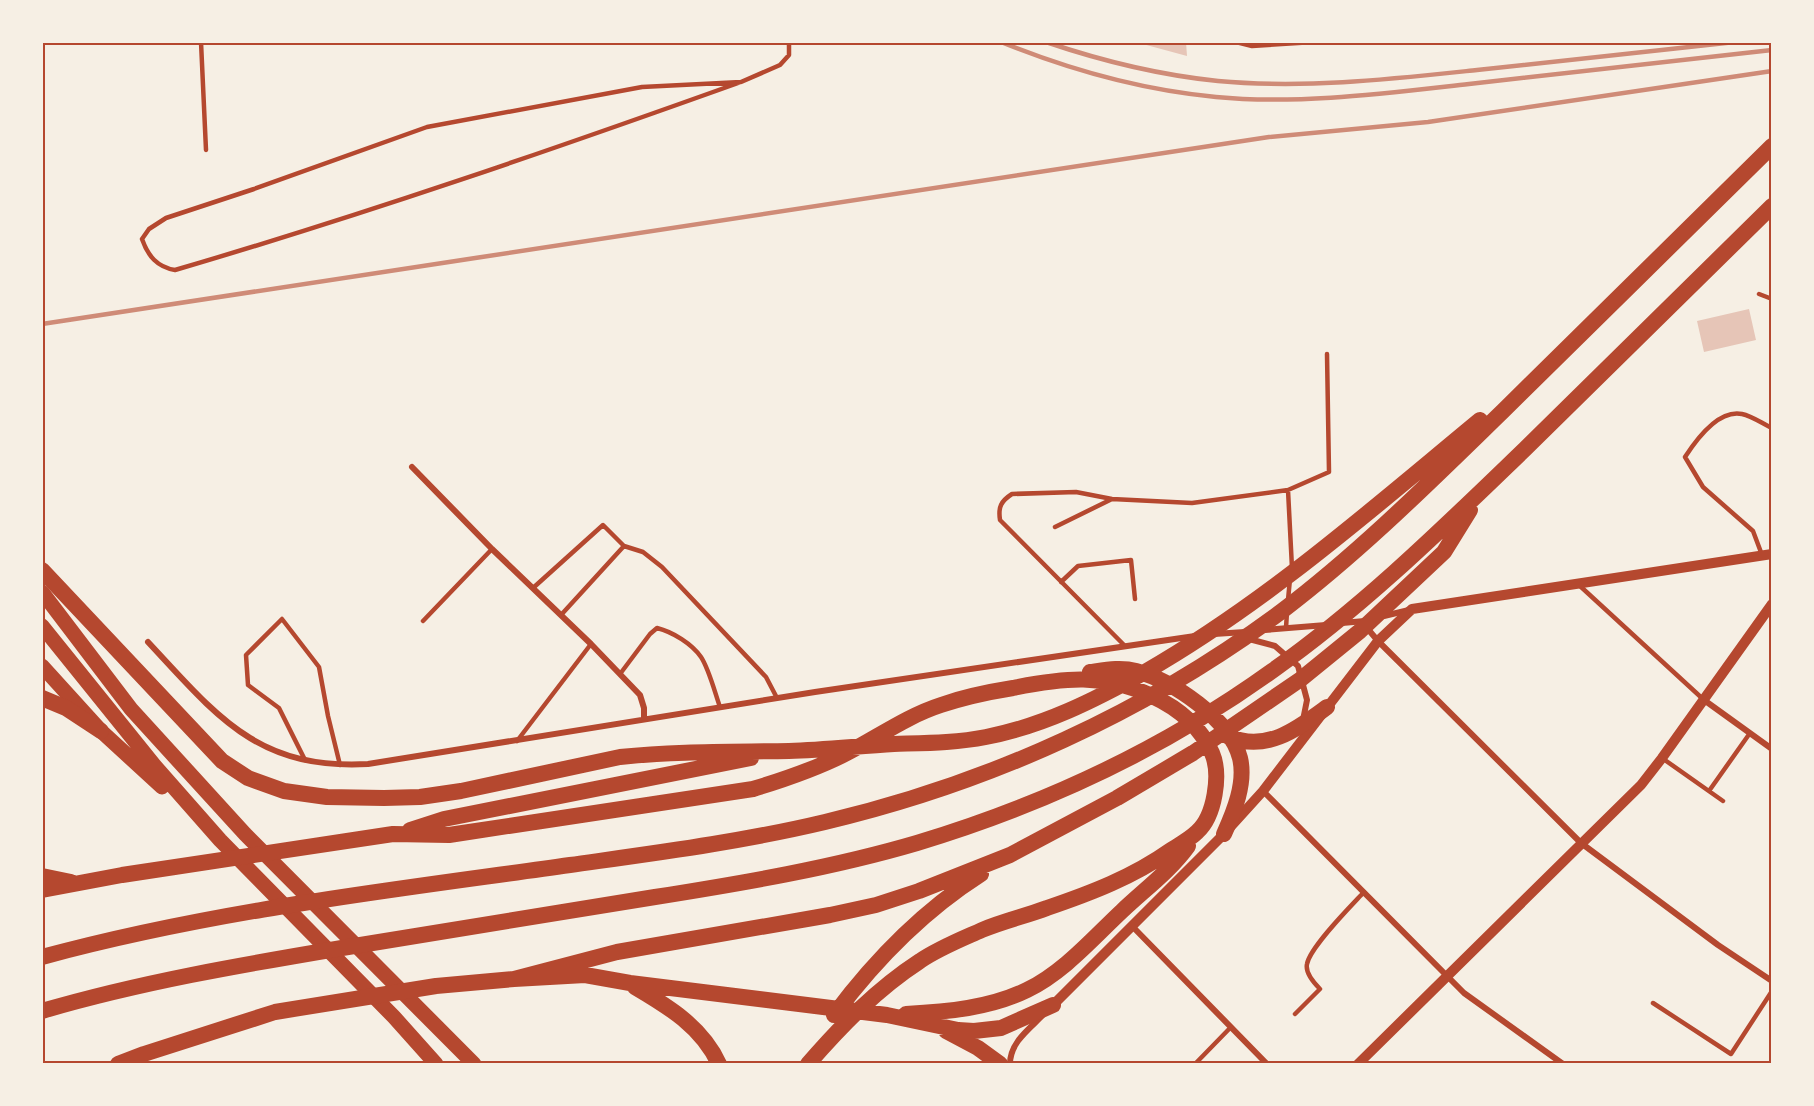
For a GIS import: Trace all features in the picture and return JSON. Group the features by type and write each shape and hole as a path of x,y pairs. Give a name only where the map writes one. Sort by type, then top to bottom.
{"highway":[{"path":"42,957 202,920 350,896 693,847 821,823 937,791 1047,749 1130,707 1205,663 1281,612 1358,549 1428,484 1772,146"},
{"path":"42,1011 112,991 216,969 800,872 914,844 1026,805 1082,780 1176,732 1270,673 1380,587 1480,493 1772,206"},
{"path":"42,570 208,749 248,778 284,791 327,797 420,797 461,791 620,757 957,742 1012,732 1042,723 1098,697 1174,655 1213,630 1314,556 1570,345"},
{"path":"514,979 617,952 876,905 919,891 1010,855 1117,798 1193,753 1301,679 1360,631 1444,552 1480,493"},
{"path":"393,834 449,835 753,789 801,775 939,705 984,693 1066,679 1097,671 1122,669 1136,671 1180,692 1215,718 1229,737 1240,757 1241,780 1232,816 1224,834"},
{"path":"887,1014 929,1013 975,1006 1010,997 1042,981 1087,944 1172,864 1198,831 1214,800 1216,766 1212,753 1191,722 1166,703 1126,686 1092,679 1066,679"},
{"path":"42,698 66,708 101,730"},
{"path":"1229,737 1241,741 1263,742 1301,727 1327,707"},
{"path":"42,890 74,883 393,834 444,819 790,751"},
{"path":"803,1064 836,1023 922,960 983,929 1120,882 1150,865 1198,831"},
{"path":"808,1064 836,1023 850,994 899,938 944,901 1010,855"},
{"path":"42,876 74,883"},
{"path":"118,1064 275,1012 436,986 514,979 585,975 630,983 887,1014 937,1027 974,1031 1001,1028 1053,1005"},
{"path":"630,983 664,1004 697,1031 706,1040 718,1064"},
{"path":"937,1027 978,1048 1000,1064"}],"main road":[{"path":"42,592 131,710 244,834 474,1064"},
{"path":"42,626 154,765 220,840"},
{"path":"42,666 101,730 220,840 394,1017 436,1064"}],"street":[{"path":"412,467 640,695 644,708 644,719"},
{"path":"148,642 226,723 261,745 305,760 340,765 368,764 777,698 1125,646 1228,633 1363,622 1412,609 1767,554"},
{"path":"1358,1064 1641,785 1772,604"},
{"path":"1010,1064 1013,1048 1021,1036 1224,834 1263,791 1378,641 1412,609"},
{"path":"1363,622 1378,641 1581,843 1719,945 1772,981"},
{"path":"1228,633 1275,646 1298,666 1307,700 1301,727"},
{"path":"1704,700 1772,749"},
{"path":"1263,791 1464,993 1563,1064"},
{"path":"1132,926 1267,1064"}],"lane":[{"path":"201,42 206,150"},
{"path":"741,82 642,87 427,126 254,189 166,218 149,229 142,239 152,258 166,268 175,270 257,246 741,82 780,65 789,55 789,42"},
{"path":"1236,42 1259,44 1314,42"},
{"path":"1758,294 1772,299"},
{"path":"1125,646 1000,520 999,509 1004,499 1012,494 1077,492 1112,499 1192,503 1288,490 1329,472 1327,354"},
{"path":"1767,554 1753,531 1703,487 1685,457 1694,442 1718,418 1741,413 1772,428"},
{"path":"1286,628 1292,566 1288,526 1288,490"},
{"path":"1055,527 1112,499"},
{"path":"533,588 603,525 624,546 643,552 662,567 766,677 777,698"},
{"path":"561,615 624,546"},
{"path":"423,621 492,549"},
{"path":"1061,582 1078,566 1131,560 1135,599"},
{"path":"1578,584 1704,700"},
{"path":"305,760 279,708 248,685 246,655 282,619 319,667 340,765"},
{"path":"620,674 650,634 657,628 668,630 701,657 720,707"},
{"path":"517,741 591,644"},
{"path":"1709,791 1750,734"},
{"path":"1662,758 1723,801"},
{"path":"1295,1014 1320,988 1308,971 1309,959 1328,932 1364,892"},
{"path":"1653,1003 1731,1054 1772,991"},
{"path":"1195,1064 1232,1027"}],"building":[{"path":"1186,42 1187,56 1139,43"},
{"path":"1749,309 1756,340 1704,352 1697,321"}],"railway":[{"path":"1001,42 1080,70 1133,84 1188,94 1278,100 1375,94 1772,50"},
{"path":"1046,42 1109,61 1174,75 1218,81 1283,84 1413,77 1735,42"},
{"path":"42,324 1269,137 1428,122 1772,71"}]}
